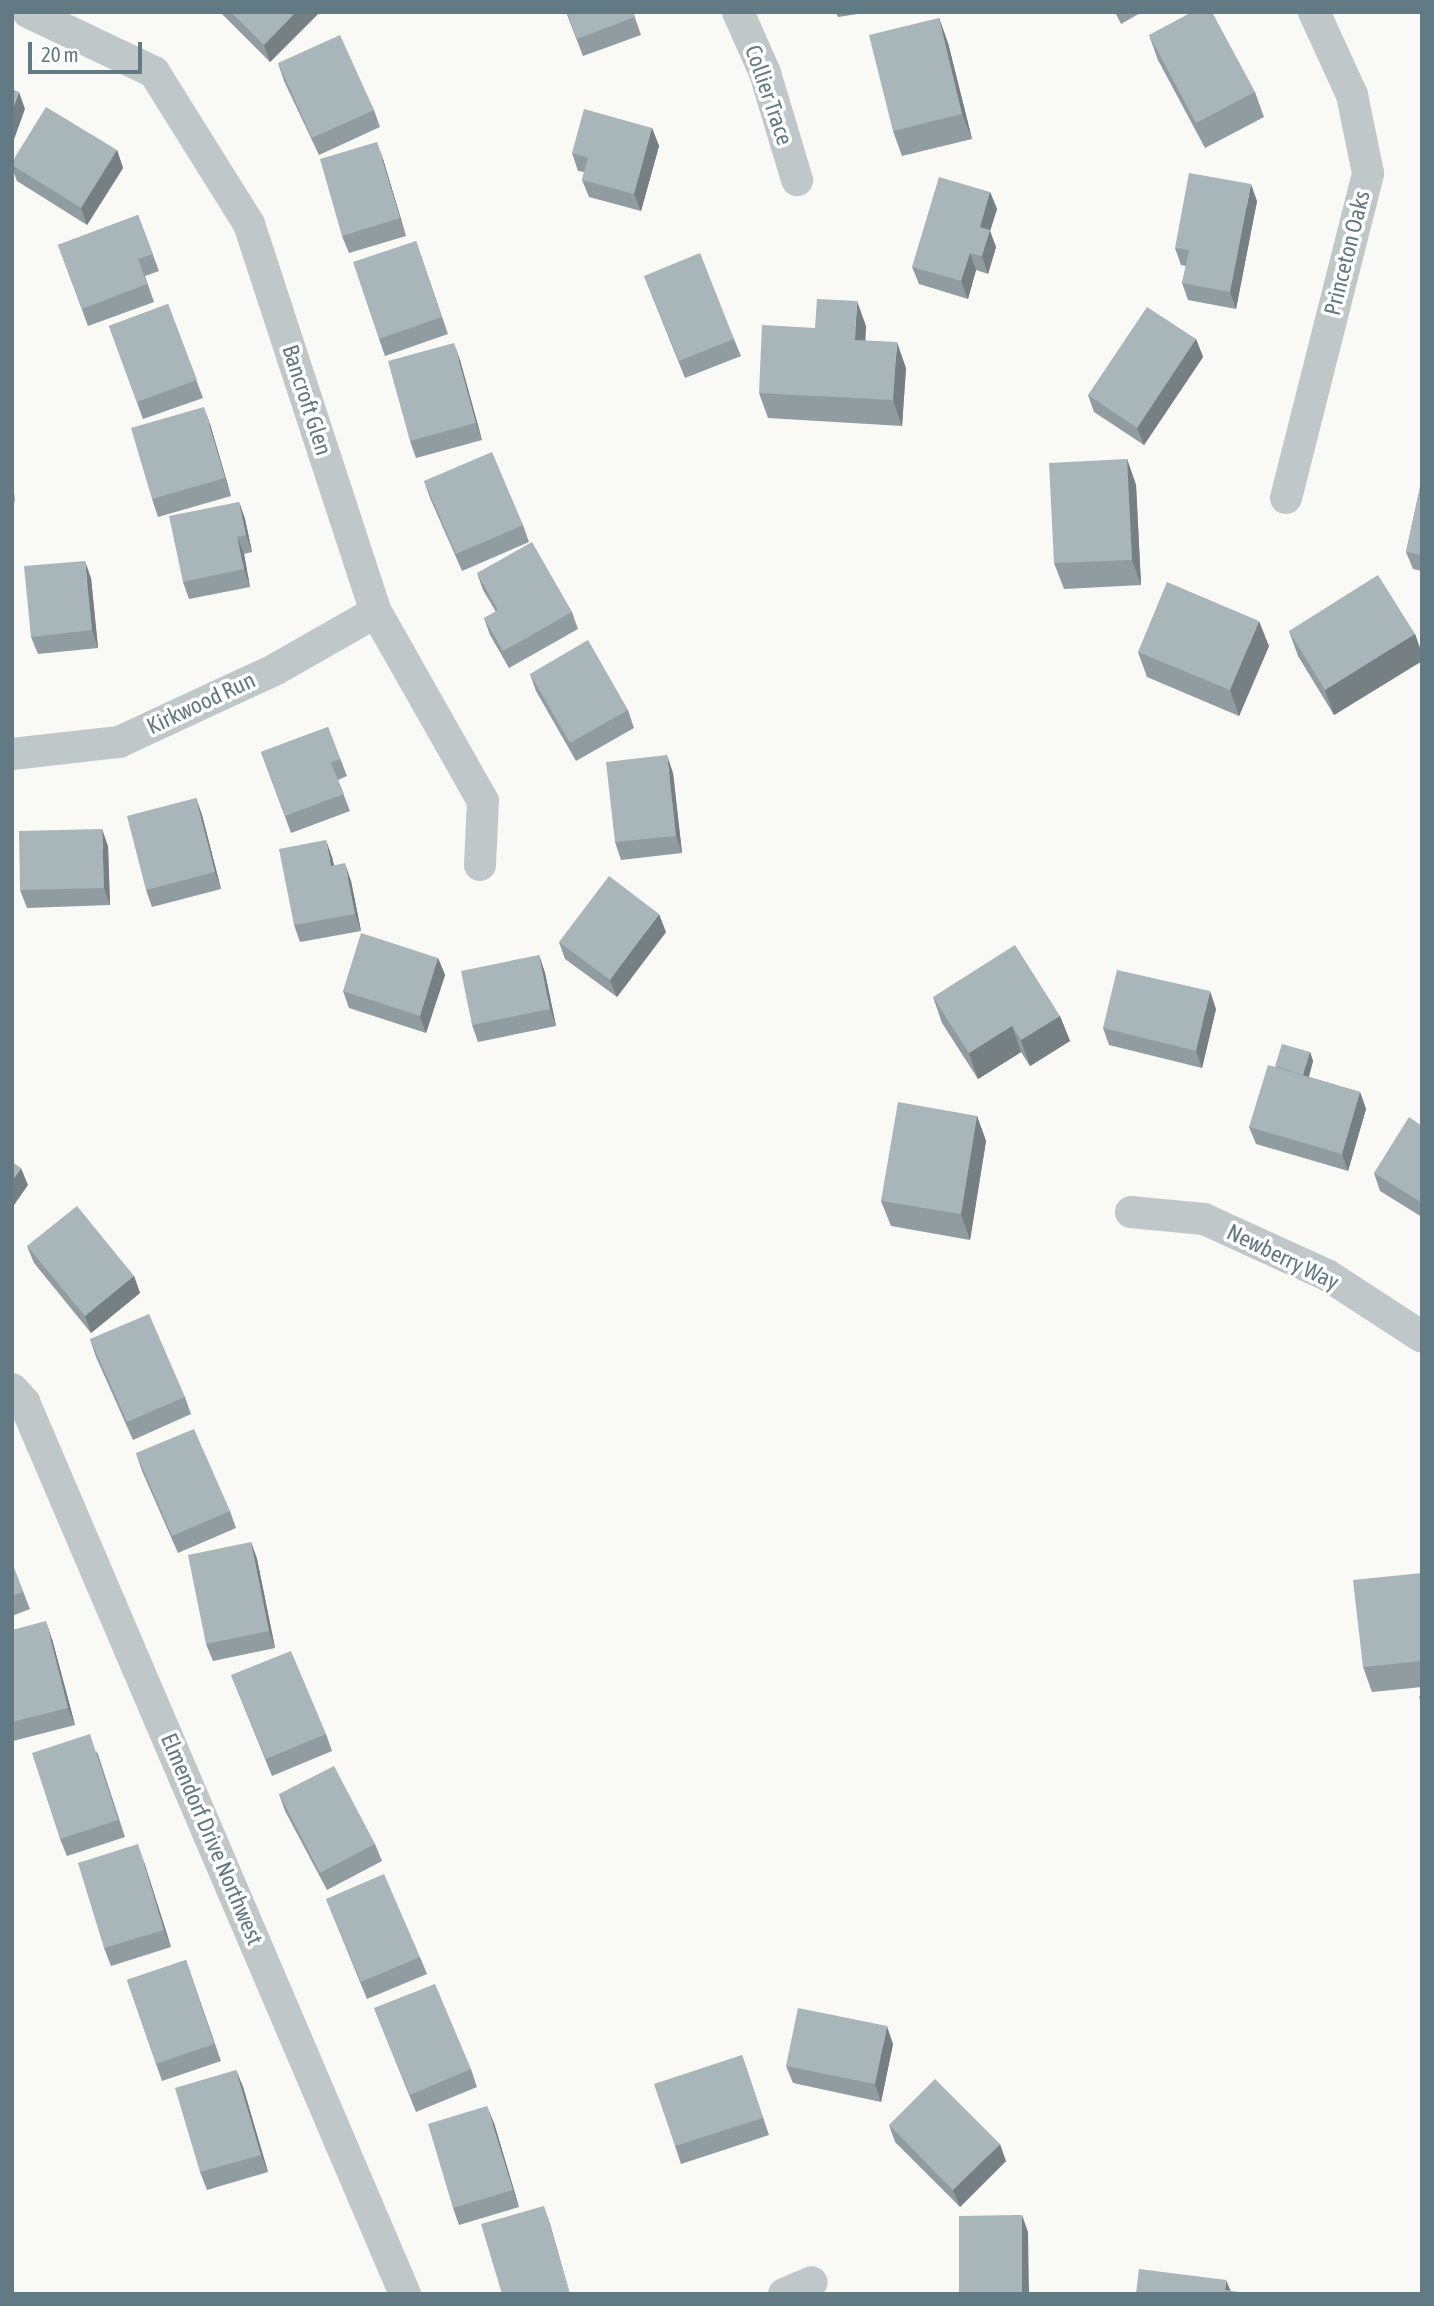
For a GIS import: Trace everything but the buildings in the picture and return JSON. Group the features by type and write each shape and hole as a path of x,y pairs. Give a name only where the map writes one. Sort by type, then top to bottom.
{"street":[{"name":"Bancroft Glen","path":"28,12 154,72 249,224 376,611 482,802 480,865"},
{"name":"Collier Trace","path":"738,12 765,73 797,180"},
{"name":"Princeton Oaks","path":"1286,498 1367,173 1352,95 1314,12"},
{"name":"Kirkwood Run","path":"12,754 119,742 276,669 376,611"},
{"name":"Newberry Way","path":"1131,1212 1204,1219 1328,1275 1422,1337"},
{"name":"Elmendorf Drive Northwest","path":"12,1388 24,1402 405,2294"}]}
